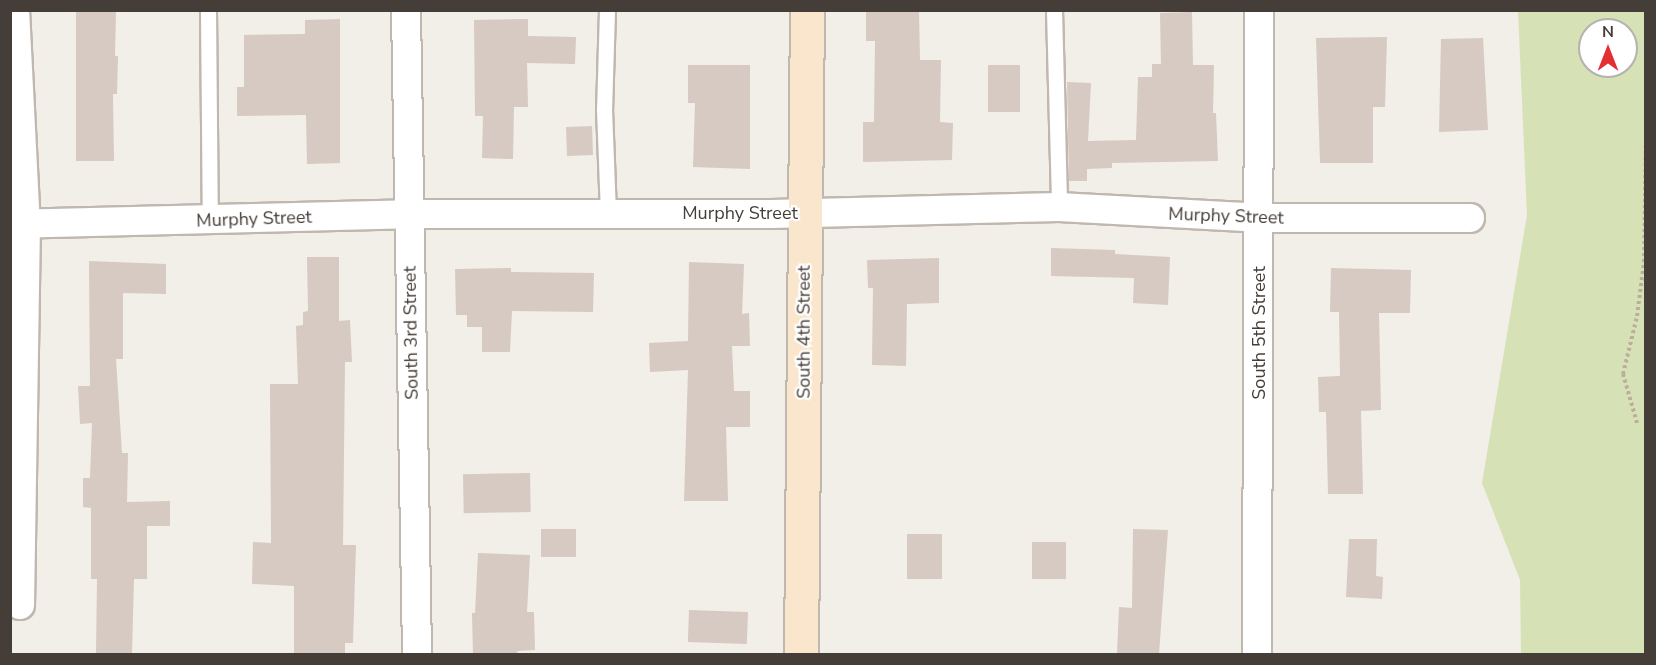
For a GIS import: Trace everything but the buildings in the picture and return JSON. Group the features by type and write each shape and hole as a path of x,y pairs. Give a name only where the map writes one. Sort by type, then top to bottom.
{"main road":[{"name":"South 4th Street","path":"801,654 807,10"}],"street":[{"path":"15,10 20,605"},
{"name":"South 3rd Street","path":"406,10 417,654"},
{"name":"South 5th Street","path":"1257,654 1259,10"},
{"name":"Murphy Street","path":"18,224 210,221 408,214 805,213 1059,207 1259,218 1470,218"}],"lane":[{"path":"208,10 210,221"},
{"path":"607,10 604,109 608,213"},
{"path":"1054,10 1059,207"}],"path":[{"path":"1637,423 1623,374 1637,316 1644,262 1646,135"}],"green space":[{"path":"1518,11 1645,11 1645,654 1521,654 1520,580 1482,483 1527,215"}]}
